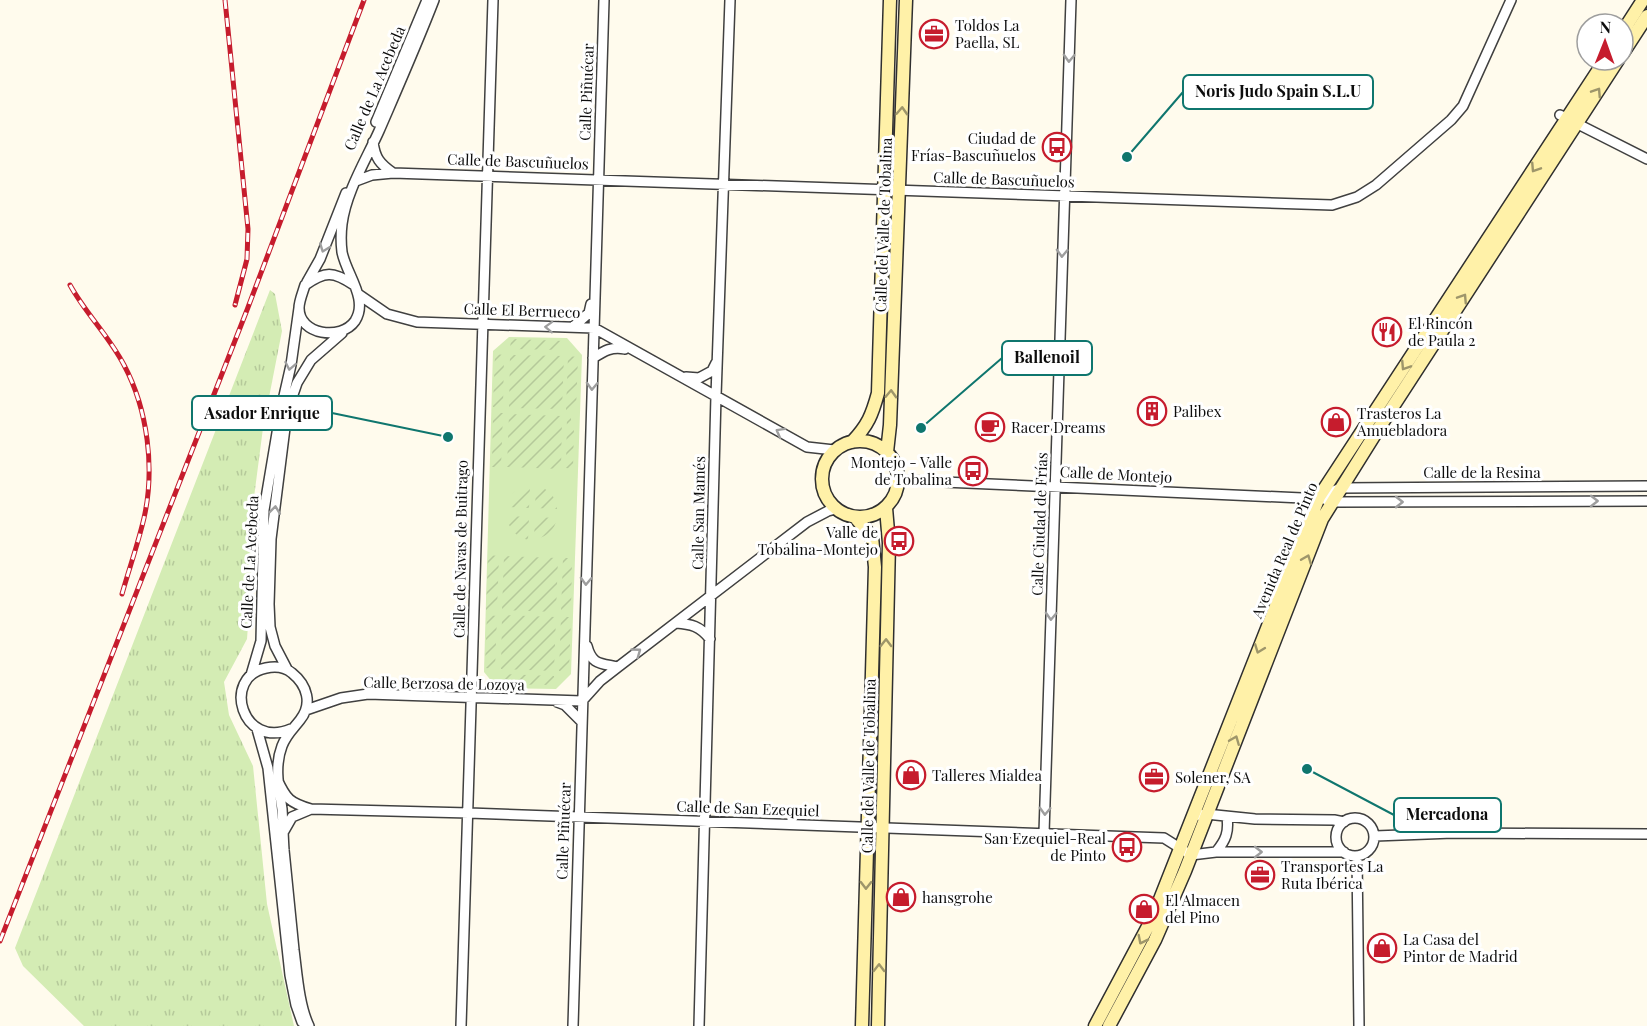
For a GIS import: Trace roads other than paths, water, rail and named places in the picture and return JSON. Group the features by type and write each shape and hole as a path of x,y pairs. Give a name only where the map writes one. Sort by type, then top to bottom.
{"main road":[{"name":"Calle del Valle de Tobalina","path":"852,442 873,415 878,393 890,0"},
{"name":"Calle del Valle de Tobalina","path":"887,452 906,0"},
{"path":"1635,34 1647,16"},
{"name":"Avenida Real de Pinto","path":"1200,815 1332,502 1597,72"},
{"name":"Avenida Real de Pinto","path":"1109,1026 1155,940 1186,851 1319,497 1568,119 1608,72"},
{"path":"852,442 869,442 887,452 893,459 898,480 896,492 886,508 869,516 855,517 836,509 825,496 821,482 824,465 834,450 852,442"},
{"name":"Calle del Valle de Tobalina","path":"878,1026 889,543 886,508"},
{"name":"Calle del Valle de Tobalina","path":"855,517 872,537 875,567 862,1026"},
{"name":"Avenida Real de Pinto","path":"1095,1026 1186,851"}],"street":[{"name":"Calle de La Acebeda","path":"305,285 320,259 342,201 427,0"},
{"name":"Calle de La Acebeda","path":"356,290 342,252 342,224 356,181 434,0"},
{"name":"Calle de Navas de Buitrago","path":"461,1026 493,0"},
{"name":"Calle Piñuécar","path":"573,1026 604,0"},
{"name":"Calle San Mamés","path":"699,1026 716,396 730,0"},
{"name":"Calle Ciudad de Frías","path":"1044,833 1071,0"},
{"name":"Calle de Bascuñuelos","path":"356,181 372,175 393,172 1332,205 1357,197 1383,179 1451,120 1463,106 1511,0"},
{"path":"1568,119 1647,159"},
{"path":"373,142 374,153 380,164 393,172"},
{"path":"320,275 339,275 356,290 360,308 355,321 344,330 330,334 316,331 305,322 299,308 305,285 320,275"},
{"name":"Calle El Berrueco","path":"356,290 387,314 417,322 594,328 807,447 834,450"},
{"name":"Calle Piñuécar","path":"573,327 589,313 594,293"},
{"name":"Calle de La Acebeda","path":"251,675 261,641 264,510 280,409 291,365 299,308"},
{"name":"Calle de La Acebeda","path":"287,669 275,646 270,627 269,604 271,539 287,412 297,383 311,360 344,330"},
{"path":"593,358 606,349 617,347 634,351"},
{"path":"680,376 699,378 712,371 718,358"},
{"name":"Calle de Montejo","path":"898,480 1319,497 1332,502"},
{"name":"Calle de la Resina","path":"1319,497 1341,488 1647,486"},
{"name":"Calle de la Resina","path":"1332,502 1647,501"},
{"path":"582,700 618,666 807,522 836,509"},
{"path":"676,623 694,624 710,639"},
{"path":"584,638 590,657 596,663 618,666"},
{"path":"291,729 273,733 258,729 250,723 240,701 242,690 251,675 272,666 287,669 301,680 306,691 306,710 281,747 277,779 297,974 309,1026"},
{"name":"Calle Berzosa de Lozoya","path":"306,710 341,698 368,694 582,700"},
{"name":"Calle Berzosa de Lozoya","path":"549,700 565,705 581,722"},
{"path":"258,729 268,768 290,975 303,1026"},
{"name":"Calle de San Ezequiel","path":"277,779 284,794 294,804 311,809 867,826 1164,838 1186,851"},
{"path":"284,832 291,817 311,809"},
{"path":"1200,815 1344,822"},
{"path":"1216,852 1224,842 1228,830 1227,817"},
{"path":"1186,851 1344,852 1357,856 1366,853 1372,846 1375,836 1371,825 1364,820 1354,818 1344,822 1339,827 1336,838 1338,846 1344,852"},
{"path":"1375,836 1453,833 1647,834"},
{"path":"1357,856 1359,1026"}],"railway":[{"path":"225,0 248,229 247,259 235,305"},
{"path":"0,941 247,310 364,0"},
{"path":"70,285 124,365 144,420 149,460 147,499 142,528 122,594"}],"place":[{"name":"Toldos La Paella, SL","path":"934,34"},
{"name":"Ciudad de Frías-Bascuñuelos","path":"1057,147"},
{"name":"Noris Judo Spain S.L.U","path":"1127,157"},
{"name":"El Rincón de Paula 2","path":"1387,332"},
{"name":"Palibex","path":"1152,411"},
{"name":"Trasteros La Amuebladora","path":"1336,422"},
{"name":"Racer Dreams","path":"990,427"},
{"name":"Ballenoil","path":"921,428"},
{"name":"Asador Enrique","path":"448,437"},
{"name":"Montejo - Valle de Tobalina","path":"973,471"},
{"name":"Valle de Tobalina-Montejo","path":"899,541"},
{"name":"Mercadona","path":"1307,769"},
{"name":"Talleres Mialdea","path":"911,775"},
{"name":"Solener, SA","path":"1154,777"},
{"name":"San Ezequiel-Real de Pinto","path":"1127,847"},
{"name":"Transportes La Ruta Ibérica","path":"1260,875"},
{"name":"hansgrohe","path":"901,897"},
{"name":"El Almacen del Pino","path":"1144,909"},
{"name":"La Casa del Pintor de Madrid","path":"1382,948"}]}
